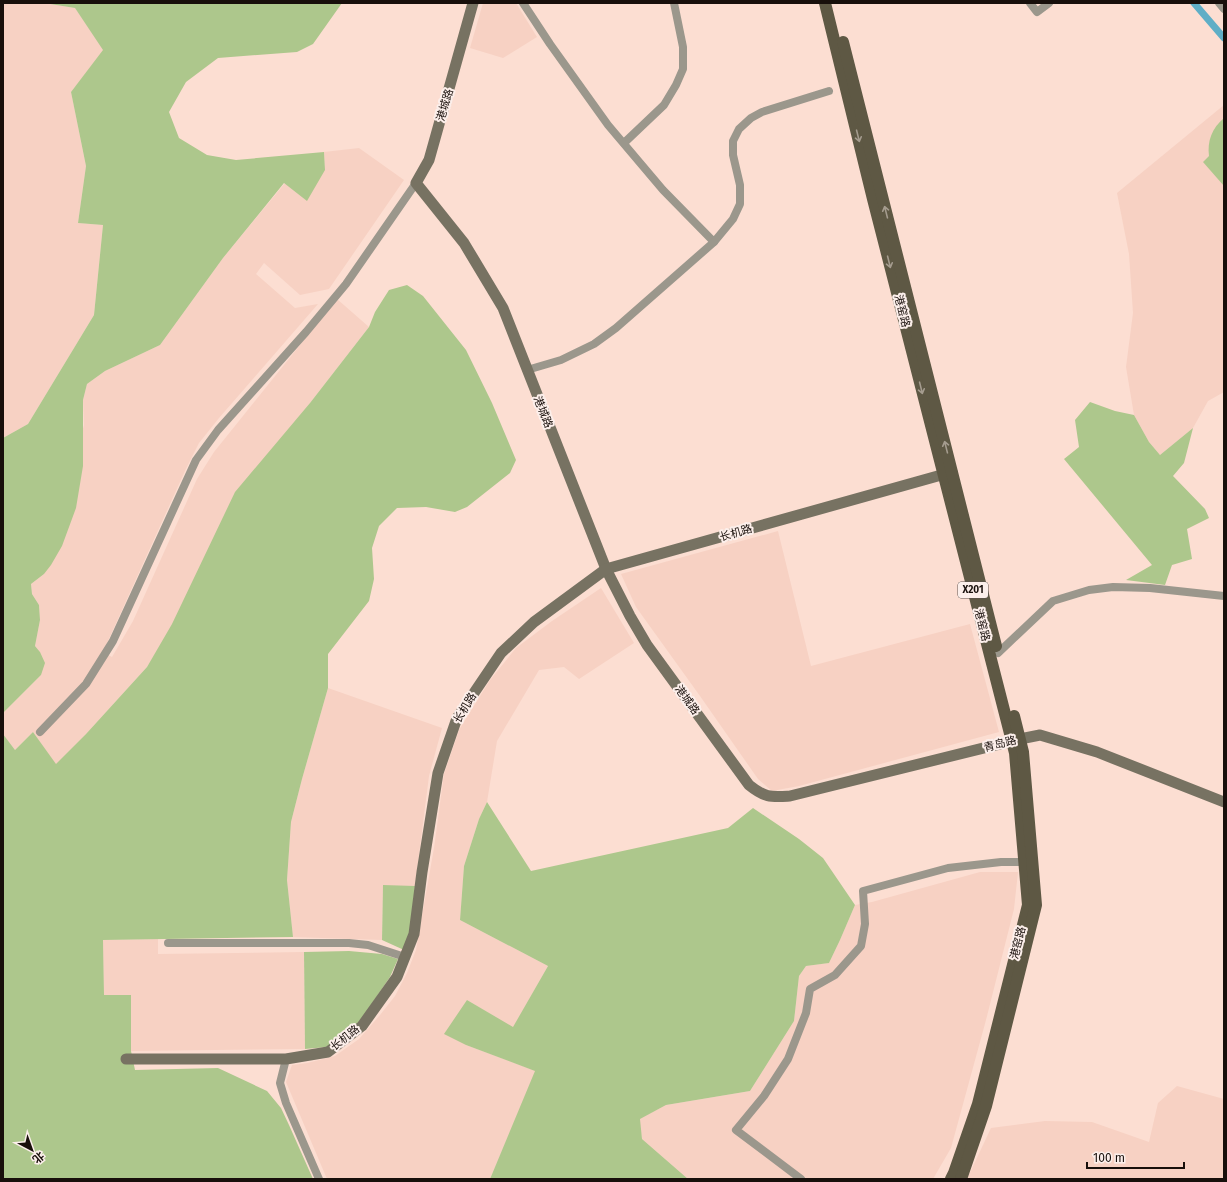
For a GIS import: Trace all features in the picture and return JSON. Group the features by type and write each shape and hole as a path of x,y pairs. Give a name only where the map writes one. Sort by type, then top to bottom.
{"main road":[{"name":"港窑路","path":"825,3 873,199 998,653 1016,740 1015,753 1028,905 978,1104 951,1179"},
{"name":"港窑路","path":"833,3 948,474 1016,740 1023,752 1036,905 986,1106 961,1179"}],"street":[{"name":"港城路","path":"474,3 429,160 416,183 464,243 503,308 606,569 630,616 647,644 749,786 770,797"},
{"path":"523,3 550,44 608,125 663,190 714,242"},
{"path":"624,143 664,105 676,85 683,69 683,47 674,3"},
{"path":"1030,3 1037,12 1049,3"},
{"path":"1219,3 1224,9"},
{"path":"527,370 561,360 594,344 616,328 714,242 733,218 740,204 740,184 733,155 733,141 739,129 751,118 762,112 829,91"},
{"path":"40,732 86,684 113,641 196,460 218,430 306,332 346,284 416,183"},
{"name":"长机路","path":"126,1059 286,1059 328,1052 362,1026 397,976 414,934 422,872 438,774 457,718 501,653 534,622 606,569 948,474"},
{"path":"998,653 1053,601 1089,590 1113,587 1150,588 1224,596"},
{"name":"青岛路","path":"770,797 790,796 1040,735 1097,752 1224,802"},
{"path":"801,1179 736,1130 764,1096 788,1059 806,1013 810,989 835,975 861,946 865,924 863,891 948,868 1001,862 1024,862"},
{"path":"168,943 349,944 368,946 405,957"},
{"path":"286,1059 280,1083 286,1103 319,1179"}],"shaded area":[{"path":"3,3 44,3 75,8 104,50 71,92 86,166 78,223 103,225 94,315 28,424 3,438"},
{"path":"483,3 516,3 537,37 503,58 470,48"},
{"path":"1224,105 1224,392 1208,401 1193,428 1160,455 1149,442 1134,415 1126,367 1133,313 1129,254 1117,193"},
{"path":"359,148 404,180 329,289 300,295 264,263 256,274 295,308 318,304 199,443 103,652 112,657 133,621 197,479 214,452 337,299 369,327 310,403 147,667 56,765 33,732 15,750 3,734 3,713 41,675 40,652 35,646 40,620 39,605 32,594 31,584 44,574 84,425 83,400 87,384 105,371 160,345 223,258 285,183 325,170 324,152"},
{"path":"778,531 811,666 970,624 999,732 799,786 772,791 758,779 636,607 621,574"},
{"path":"601,588 634,643 579,679 564,667 539,670 497,741 487,802 479,819 464,866 460,920 548,966 513,1028 467,1000 466,1045 536,1071 490,1179 327,1179 286,1082 292,1065 335,1056 359,1039 395,996 407,973 416,950 434,848 444,774 459,730 490,680 516,648 552,621"},
{"path":"328,688 442,728 429,776 415,886 383,886 382,940 293,937 287,880 291,822"},
{"path":"980,872 1018,872 1014,909 986,1020 951,1148 933,1179 688,1179 642,1139 639,1119 666,1105 750,1091 794,1021 799,976 806,966 829,963 855,905 872,902"},
{"path":"158,939 158,954 304,952 305,1049 131,1051 131,995 104,995 103,940"},
{"path":"1177,1086 1224,1099 1224,1179 967,1179 991,1128 1045,1121 1092,1122 1149,1142 1158,1103"}],"green space":[{"path":"44,3 342,3 313,44 297,52 218,58 186,82 169,112 179,138 207,155 236,160 324,152 325,170 307,201 284,183 223,258 160,345 105,371 87,384 83,400 83,466 76,508 62,546 51,565 44,574 31,584 32,594 39,605 40,620 35,646 40,652 45,663 41,675 3,713 3,438 28,424 94,315 103,225 78,223 86,166 71,92 103,50 75,8"},
{"path":"1224,118 1224,186 1203,162 1209,156 1209,145 1213,130"},
{"path":"407,285 423,296 466,350 492,403 516,460 510,473 467,507 455,512 426,507 397,508 379,526 372,548 374,579 369,601 328,654 328,688 291,822 287,880 293,937 103,940 104,995 131,995 131,1051 135,1070 218,1068 267,1091 281,1108 313,1179 3,1179 3,734 15,750 33,732 56,764 86,734 147,667 172,624 235,492 310,403 369,327 375,312 389,290"},
{"path":"1090,402 1115,411 1134,415 1149,442 1160,455 1193,428 1184,463 1173,476 1205,509 1209,518 1187,529 1192,559 1172,565 1165,585 1126,580 1152,565 1064,459 1079,447 1075,420"},
{"path":"487,802 531,871 728,828 753,808 799,839 823,858 855,905 829,963 806,966 799,976 794,1021 750,1091 666,1105 640,1119 642,1139 688,1179 490,1179 535,1071 466,1045 444,1034 467,1000 513,1027 548,966 460,920 464,866 479,819"},
{"path":"383,885 415,886 410,932 404,950 382,940"},
{"path":"349,951 382,954 398,959 390,977 360,1021 327,1047 305,1049 304,952"}],"waterway":[{"path":"1194,3 1224,38"}]}
